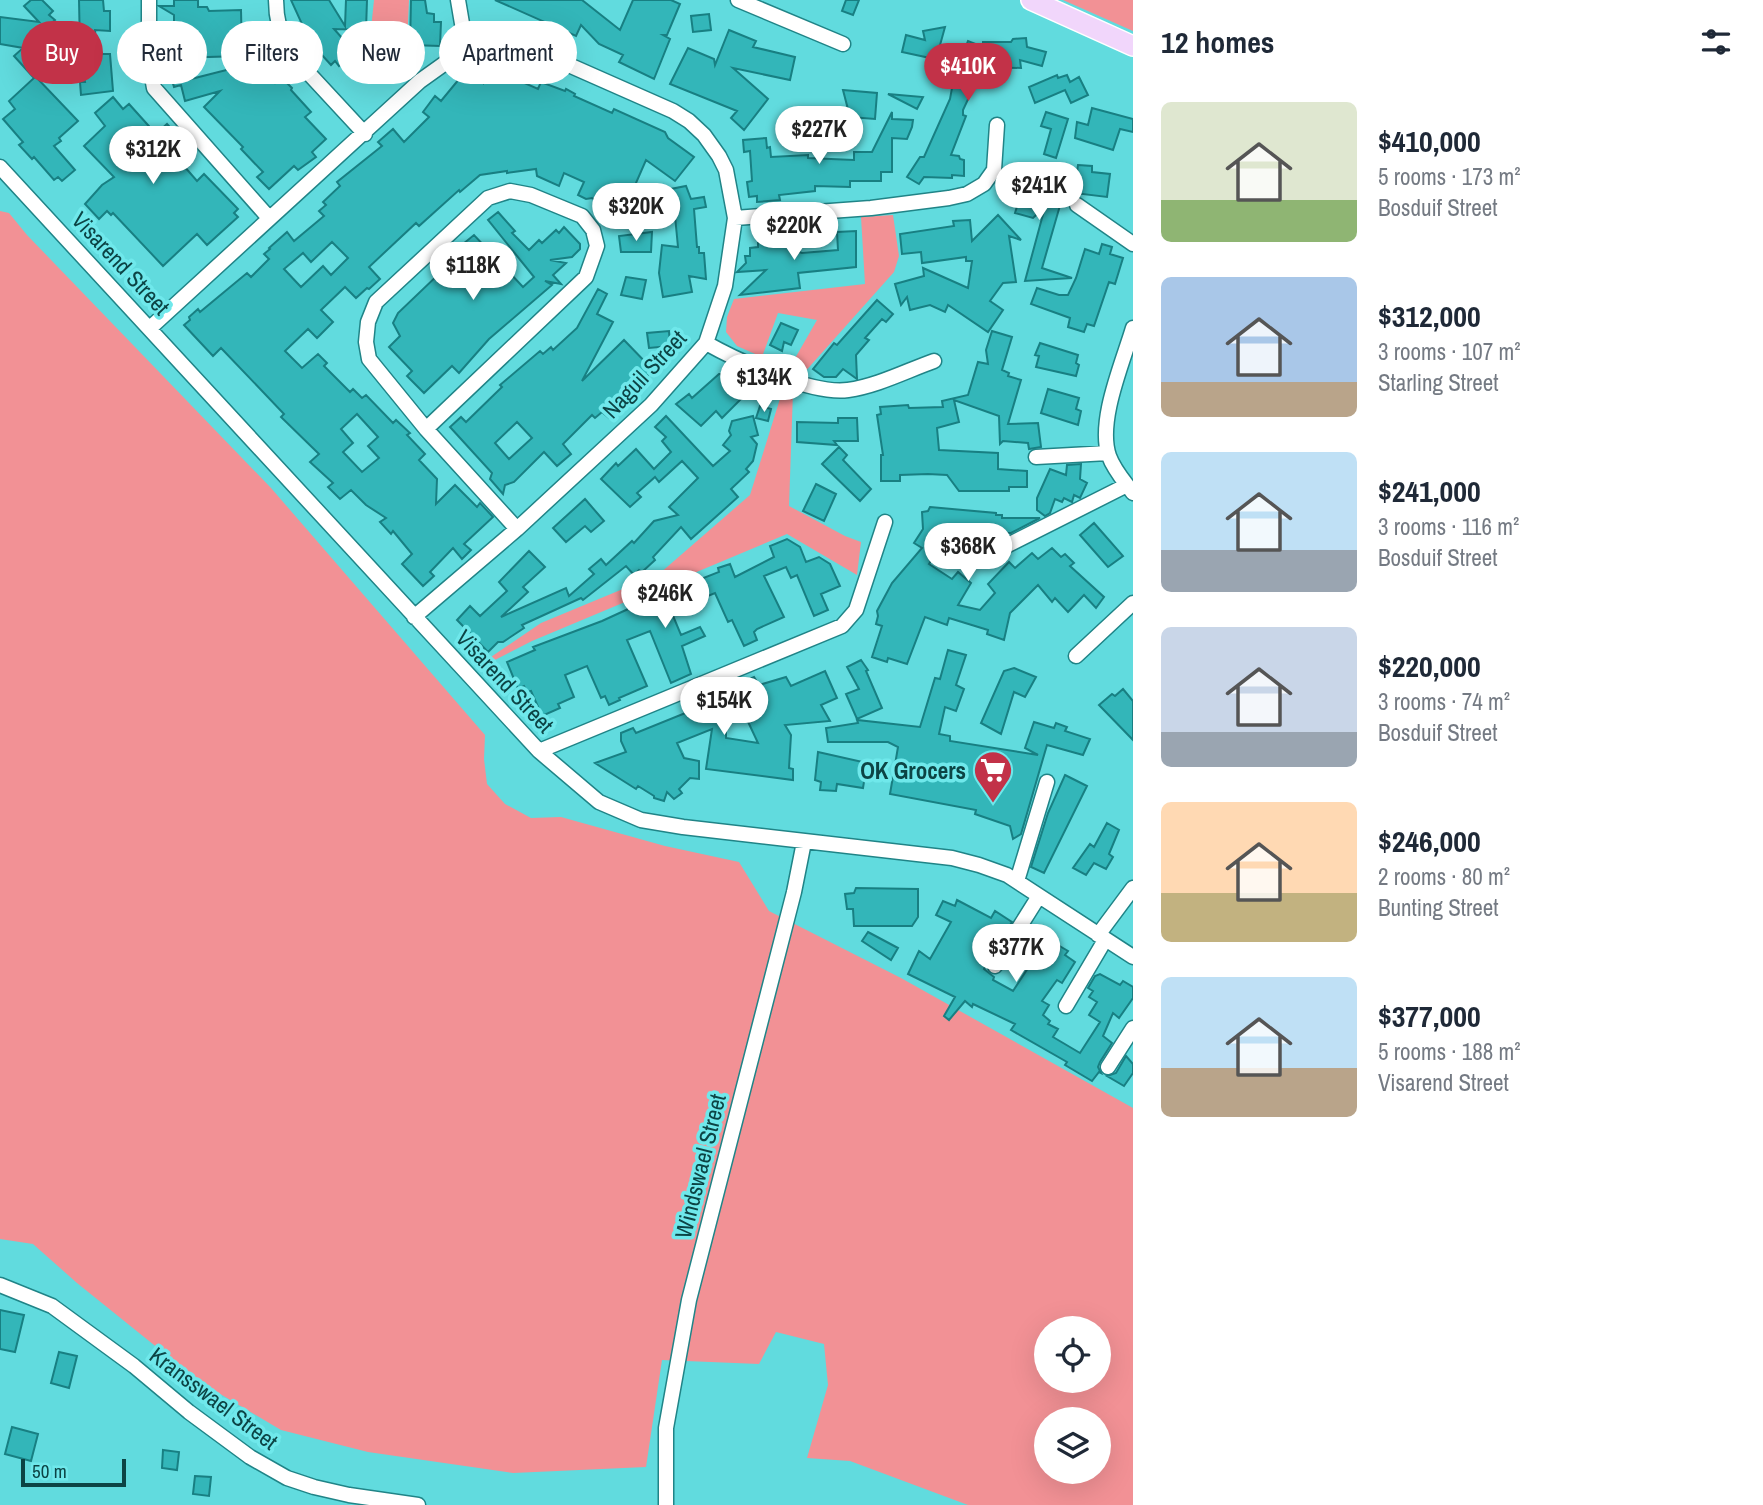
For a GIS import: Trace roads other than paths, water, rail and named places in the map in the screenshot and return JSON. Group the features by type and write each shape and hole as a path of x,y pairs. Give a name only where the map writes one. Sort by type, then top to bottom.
{"main road":[{"path":"1031,0 1133,46"}],"street":[{"path":"149,0 149,60 154,88 269,218"},
{"path":"276,0 281,36 289,52 365,134"},
{"path":"458,0 462,21"},
{"path":"738,0 842,44"},
{"name":"Naguil Street","path":"150,328 269,218 439,68"},
{"name":"Naguil Street","path":"414,617 517,529 651,405 706,343 725,286 735,218 726,170 719,156 704,135 673,111 577,69"},
{"path":"735,218 871,208 967,194 985,184 994,170 997,125"},
{"name":"Visarend Street","path":"0,166 539,751 599,802 641,820 683,827 951,858 979,864 1017,881 1133,957"},
{"path":"426,429 586,278 597,246 593,230 582,216 531,195 510,191 488,198 376,302 368,322 366,342 369,359 426,429 517,529"},
{"path":"1077,205 1133,244"},
{"path":"998,550 1130,489 1114,468 1108,453 1107,415 1133,328"},
{"path":"706,343 735,358 804,384 845,391 865,387 934,361"},
{"path":"1036,457 1108,453"},
{"path":"539,751 842,626 856,610 885,522"},
{"path":"1076,656 1133,603"},
{"path":"1017,881 1047,782"},
{"name":"Windswael Street","path":"666,1505 666,1428 685,1322 794,892 804,842"},
{"path":"1066,1006 1101,937 1133,888"},
{"path":"995,966 1039,896"},
{"path":"1108,1067 1133,1028"},
{"name":"Kransswael Street","path":"0,1285 52,1306 134,1366 189,1412 287,1478 326,1490 415,1505"}],"place":[{"name":"OK Grocers","path":"993,804"}]}
